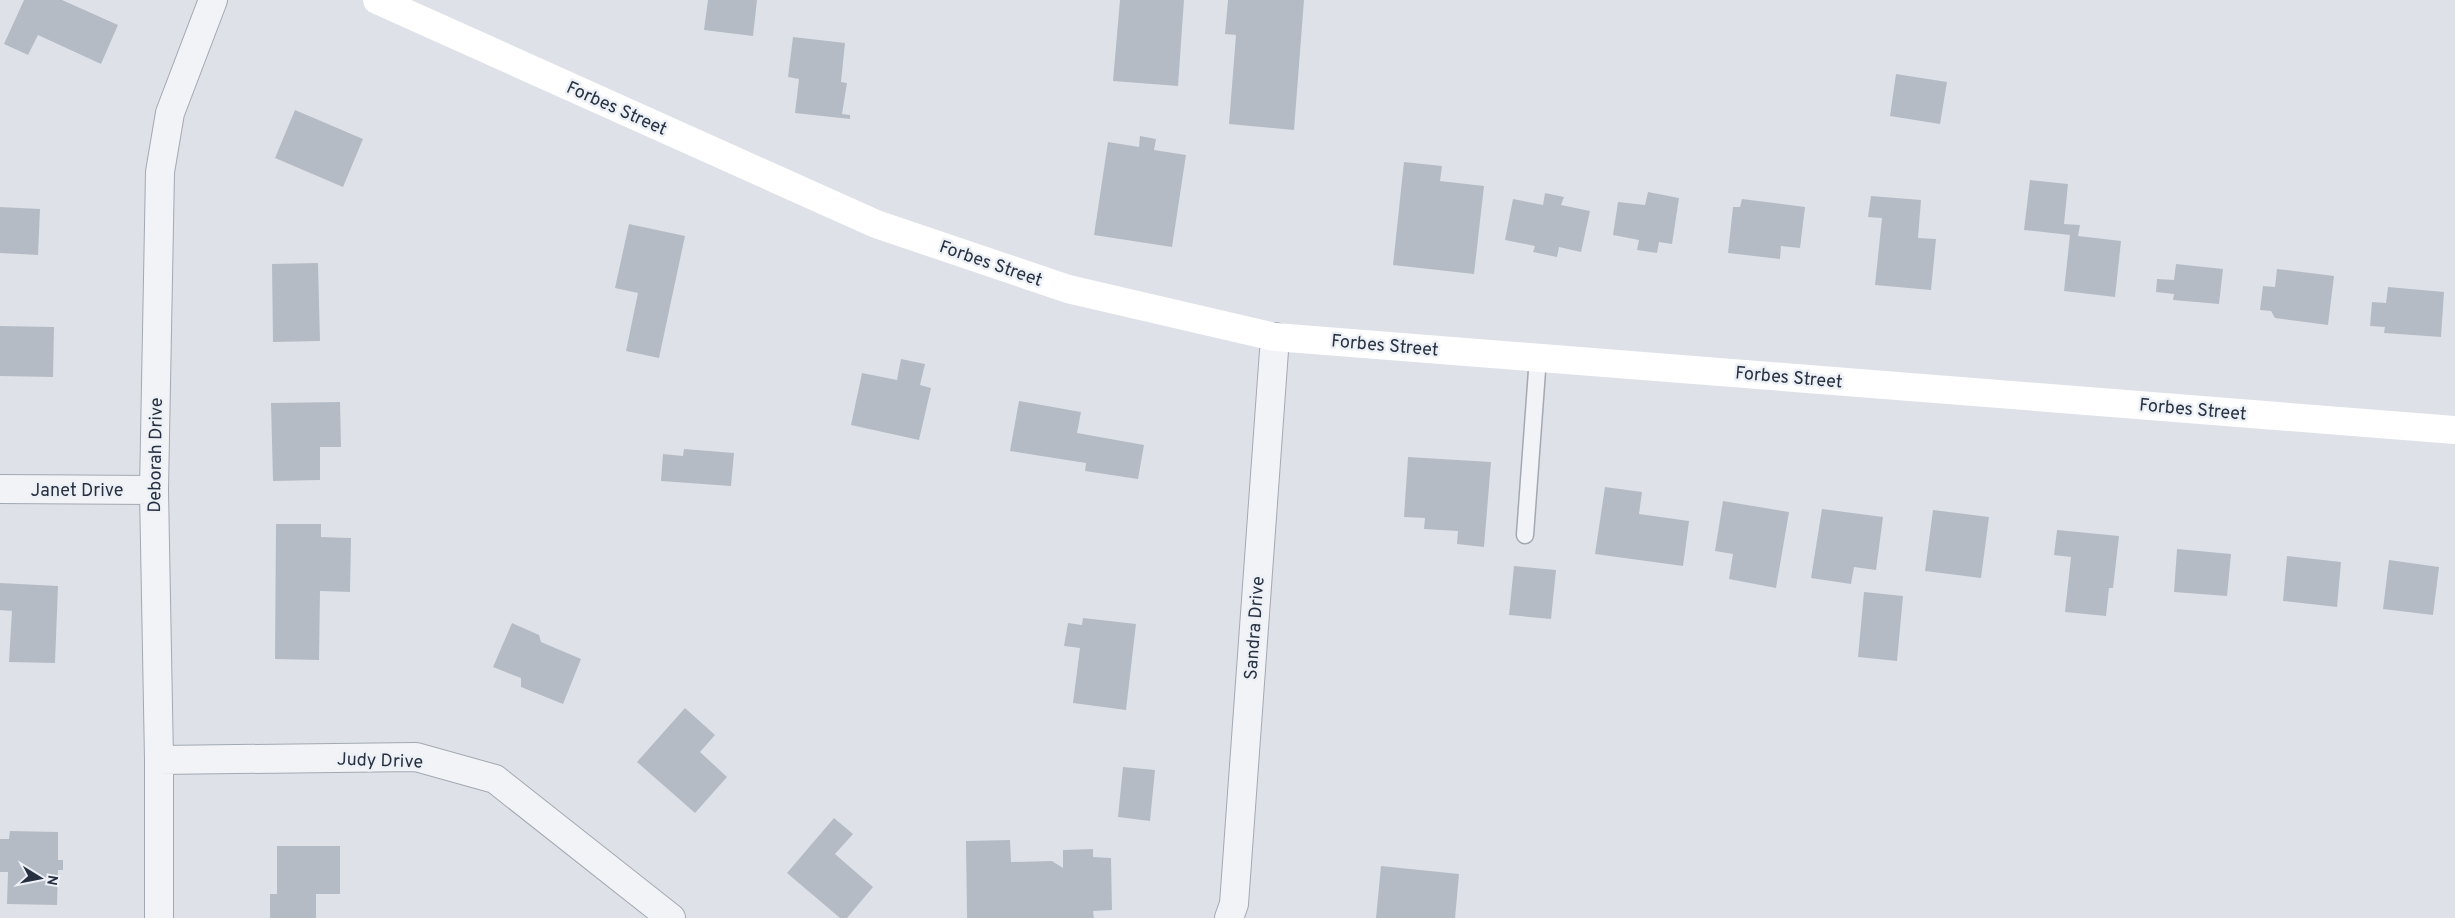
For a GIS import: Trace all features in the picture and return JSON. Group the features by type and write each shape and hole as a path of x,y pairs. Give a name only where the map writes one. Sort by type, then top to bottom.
{"main road":[{"name":"Forbes Street","path":"377,0 876,224 1068,289 1275,337 2455,430"}],"street":[{"name":"Deborah Drive","path":"158,918 159,760 154,490 160,172 170,113 213,0"},
{"name":"Sandra Drive","path":"1230,918 1234,904 1275,337"},
{"name":"Janet Drive","path":"0,489 154,490"},
{"name":"Judy Drive","path":"159,760 416,758 495,778 671,918"}],"lane":[{"path":"1524,535 1538,358"}],"building":[{"path":"24,0 62,0 118,25 101,64 38,35 28,55 4,44"},
{"path":"708,0 757,0 753,36 704,30"},
{"path":"1120,0 1184,0 1178,86 1113,81"},
{"path":"1228,0 1304,0 1294,130 1229,124 1236,35 1225,34"},
{"path":"793,37 845,43 841,82 847,83 842,114 850,115 850,119 795,113 799,79 788,77"},
{"path":"1896,74 1947,82 1940,124 1890,116"},
{"path":"295,110 363,139 343,187 275,158"},
{"path":"1140,136 1156,139 1154,150 1186,155 1172,247 1094,235 1108,142 1139,147"},
{"path":"1404,162 1442,166 1440,181 1484,186 1474,274 1393,265"},
{"path":"2030,180 2068,184 2064,224 2080,225 2078,236 2121,241 2115,297 2064,291 2070,235 2024,230"},
{"path":"1648,192 1679,198 1672,244 1659,242 1657,253 1637,250 1639,240 1613,235 1618,202 1645,205"},
{"path":"1545,193 1564,197 1561,205 1590,211 1581,252 1559,247 1557,257 1533,252 1535,246 1505,240 1513,199 1543,205"},
{"path":"1871,196 1921,200 1918,238 1936,239 1931,290 1875,285 1882,218 1868,217"},
{"path":"1742,199 1805,207 1800,248 1781,246 1780,259 1728,253 1733,207 1740,207"},
{"path":"0,207 40,209 38,255 0,253"},
{"path":"629,224 685,236 659,358 626,351 638,293 615,288"},
{"path":"318,263 320,341 273,342 272,264"},
{"path":"2176,264 2223,269 2219,304 2173,300 2174,294 2156,292 2157,279 2174,280"},
{"path":"2277,269 2334,276 2328,325 2275,318 2271,311 2260,310 2263,286 2275,287"},
{"path":"2388,287 2444,292 2441,337 2384,333 2385,327 2370,326 2372,302 2386,303"},
{"path":"0,326 54,327 53,377 0,376"},
{"path":"901,359 925,364 920,385 931,388 919,440 851,425 862,373 897,380"},
{"path":"1019,401 1081,412 1077,433 1144,445 1138,479 1085,471 1086,463 1010,451"},
{"path":"340,402 341,447 320,447 320,480 273,481 271,403"},
{"path":"684,449 734,453 731,486 661,481 663,454 683,456"},
{"path":"1408,457 1491,462 1484,547 1457,544 1458,531 1424,529 1425,518 1404,517"},
{"path":"1605,487 1642,492 1639,514 1689,521 1683,566 1595,554"},
{"path":"1723,501 1789,512 1776,588 1729,579 1733,554 1715,551"},
{"path":"1822,509 1883,517 1876,570 1854,567 1851,584 1811,578"},
{"path":"1933,510 1989,517 1981,578 1925,571"},
{"path":"276,524 321,524 321,537 351,538 350,592 320,591 319,660 275,659"},
{"path":"2057,530 2119,536 2113,588 2109,588 2106,616 2065,612 2071,557 2054,555"},
{"path":"2177,549 2231,554 2227,596 2174,592"},
{"path":"2287,556 2341,562 2337,607 2283,601"},
{"path":"2389,560 2439,567 2433,615 2383,609"},
{"path":"1514,566 1556,570 1551,619 1509,615"},
{"path":"0,583 58,586 55,663 9,662 12,611 0,610"},
{"path":"1864,592 1903,596 1897,661 1858,657"},
{"path":"1083,618 1136,624 1126,710 1073,703 1080,648 1064,646 1068,623 1082,625"},
{"path":"512,623 539,635 541,642 581,659 563,704 521,687 521,678 493,667"},
{"path":"685,708 715,735 700,752 727,777 695,813 637,762"},
{"path":"1123,767 1155,770 1150,821 1118,817"},
{"path":"834,818 853,834 835,854 873,887 847,918 840,918 787,873"},
{"path":"10,831 58,832 58,860 63,860 63,870 58,870 57,905 7,904 8,872 0,872 0,839 9,839"},
{"path":"1010,840 1011,862 1052,861 1063,868 1063,850 1093,849 1093,857 1111,858 1112,910 1093,911 1094,918 967,918 966,841"},
{"path":"277,846 340,846 340,894 316,894 316,918 270,918 270,894 277,894"},
{"path":"1381,866 1459,874 1455,918 1376,918"}]}
